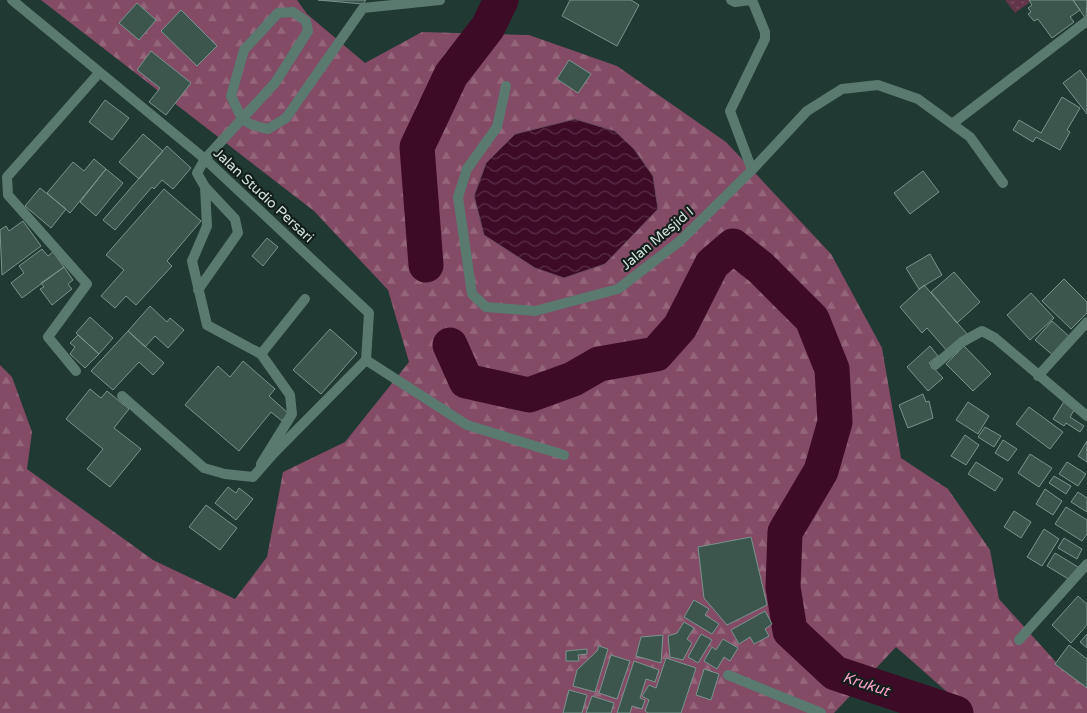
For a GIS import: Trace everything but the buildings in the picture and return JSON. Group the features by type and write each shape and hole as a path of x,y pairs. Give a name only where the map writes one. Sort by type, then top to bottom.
{"street":[{"name":"Jalan Studio Persari","path":"12,0 206,159 369,313 366,360"},
{"path":"198,290 238,233 235,219 206,187 197,173 206,159 242,120 275,83 308,31 306,21 293,12 278,14 244,50 231,96 242,120 248,125 268,129 286,118 363,8 440,0"},
{"path":"731,0 735,2 751,0 765,32 765,38 730,111 752,170"},
{"path":"952,124 1087,21"},
{"path":"76,371 48,337 87,284 8,195 7,177 99,73"},
{"name":"Jalan Mesjid I","path":"506,86 497,127 466,169 458,197 472,294 486,307 534,311 618,289 680,241 752,170 807,111 842,89 878,85 918,99 970,137 1003,183"},
{"path":"206,187 207,226 192,260 207,325 261,354 290,395 292,414 253,477"},
{"path":"261,354 305,299"},
{"path":"1038,376 1087,322"},
{"path":"935,365 962,342 982,331 995,338 1087,416"},
{"path":"253,477 274,453 366,360 467,425 564,455"},
{"path":"122,396 204,468 225,474 253,477"},
{"path":"1019,640 1087,564"},
{"path":"728,675 821,713"}],"shaded area":[{"path":"1005,0 1033,0 1015,13"}],"green space":[{"path":"41,0 297,0 307,14 365,63 422,32 529,35 617,66 726,142 831,254 882,348 901,458 948,489 990,550 999,599 1064,671 1087,682 1087,713 971,713 896,647 834,713 0,713 0,365 12,377 32,432 27,469 153,560 235,599 267,557 283,472 345,442 409,362 388,290 314,211"}],"water":[{"path":"575,119 615,131 634,149 653,176 658,209 605,264 564,278 535,268 484,235 474,196 486,163 515,134"}],"waterway":[{"path":"426,265 417,147 451,75 488,27 501,0"},
{"name":"Krukut","path":"450,345 466,381 529,395 573,379 599,364 656,354 680,327 712,264 733,246 761,268 812,319 832,369 835,422 821,471 785,532 783,587 790,631 835,673 956,713"}]}
